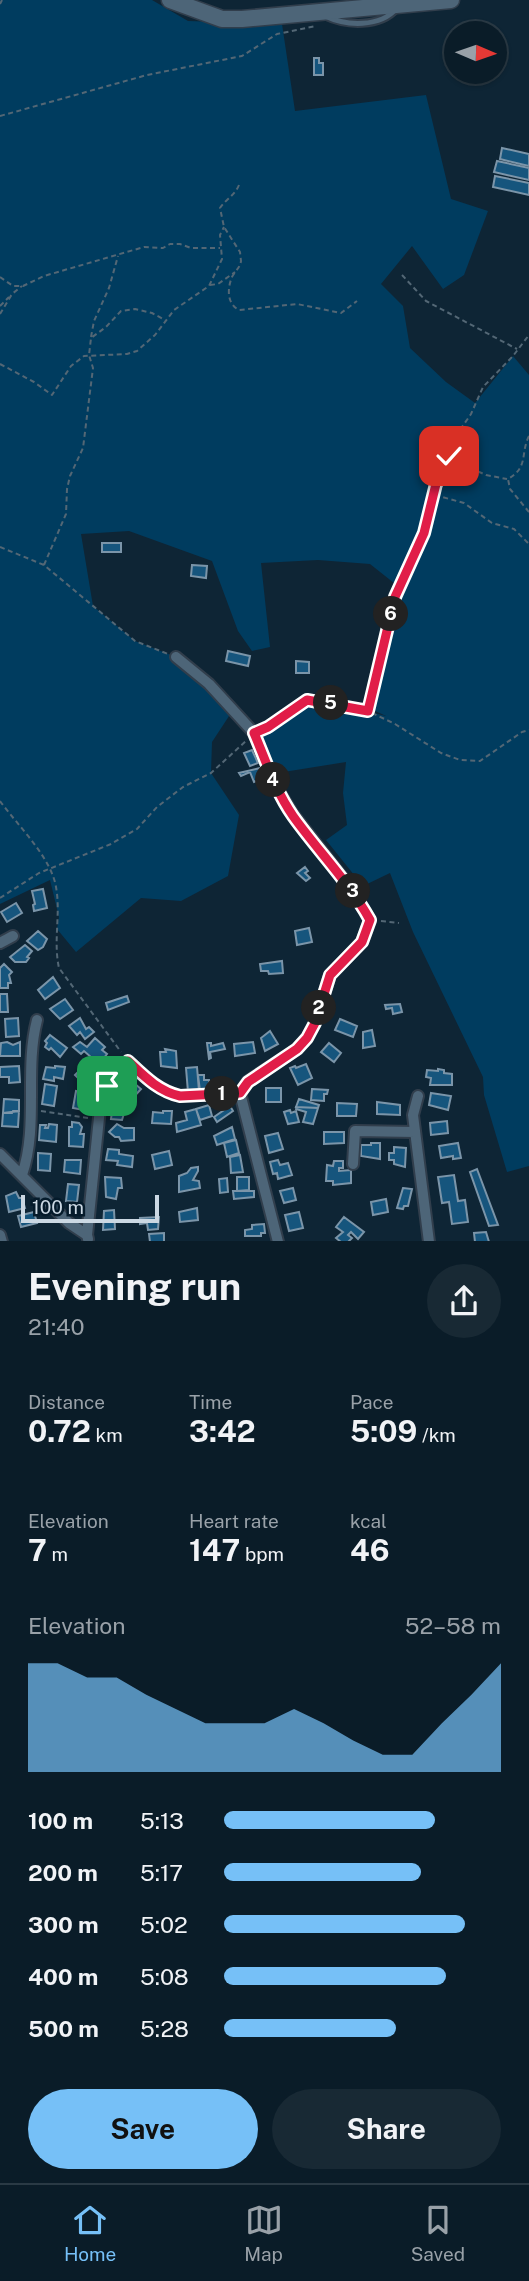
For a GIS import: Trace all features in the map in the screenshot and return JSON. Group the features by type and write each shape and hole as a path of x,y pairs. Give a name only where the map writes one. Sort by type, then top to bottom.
{"main road":[{"path":"170,0 222,19 452,0"},
{"path":"202,11 242,12 370,0"}],"street":[{"path":"176,657 209,684 254,733 275,785 292,813 356,895 370,920 362,942 330,975 315,1023 307,1038 297,1049 248,1082 240,1093"},
{"path":"0,943 13,936"},
{"path":"22,1175 27,1160 33,1037 37,1020"},
{"path":"88,1238 99,1119 107,1086 128,1061 150,1082 180,1096 240,1093"},
{"path":"240,1093 278,1241"},
{"path":"418,1096 413,1115 429,1241"},
{"path":"353,1164 355,1131 415,1132"},
{"path":"0,1154 69,1223 88,1238"},
{"path":"0,1235 2,1241"}],"lane":[{"path":"316,12 333,20 360,24 385,18 397,10 398,4"}],"path":[{"path":"0,4 2,0"},
{"path":"0,116 147,75 243,56 277,34 333,20"},
{"path":"239,186 236,193 224,201 220,208 224,227 240,252 242,261 232,278 230,303 239,310 297,304 341,313 357,301"},
{"path":"209,286 222,260 220,235 224,227"},
{"path":"0,306 23,286 44,276 144,247 163,248 170,244 191,248 221,247"},
{"path":"44,565 66,514 70,476 83,448 93,368 89,355 90,338 94,321 109,288 118,254"},
{"path":"0,364 34,382 52,396 71,366 84,356 137,351 155,335 174,310 209,286 218,284 229,274 236,272"},
{"path":"402,275 426,301 518,350"},
{"path":"0,277 13,286 23,286"},
{"path":"0,314 12,294"},
{"path":"90,338 106,327 121,311 135,309 166,320"},
{"path":"368,711 395,597 424,533 436,484 447,466 453,440 471,414 483,387 529,335"},
{"path":"449,456 467,461 477,471 486,475 508,479 522,468 523,447 529,436"},
{"path":"508,479 510,489 529,512"},
{"path":"434,495 464,503 492,523 514,528 529,544"},
{"path":"0,547 44,565 135,641 176,657"},
{"path":"0,898 51,868 111,844 137,829 157,807 183,787 211,774 254,733 268,727 307,700 368,711 395,724 441,753 460,760 480,761 529,730"},
{"path":"0,801 51,868 56,888 56,953 59,968 128,1061"},
{"path":"370,920 399,923"},
{"path":"31,1110 99,1119"}],"shaded area":[{"path":"0,0 152,0 188,21 282,24 295,111 426,95 451,199 488,211 464,275 443,289 412,246 381,284 403,306 410,348 446,382 475,403 513,356 529,375 529,1166 507,1172 484,1095 483,1077 413,932 390,873 363,886 326,840 347,825 343,793 346,762 271,774 254,733 266,732 279,719 307,700 386,716 373,710 399,587 370,564 318,560 261,563 270,647 252,651 238,631 212,561 129,531 81,534 93,606 135,641 176,657 233,710 212,742 211,773 239,815 228,876 181,901 141,898 76,952 57,929 59,917 50,880 0,904"}],"building":[{"path":"314,58 319,58 319,63 323,63 323,75 314,75"},
{"path":"502,148 529,154 529,166 500,159"},
{"path":"497,161 529,168 529,180 494,172"},
{"path":"495,176 529,183 529,195 493,187"},
{"path":"102,543 121,543 121,552 102,552"},
{"path":"192,565 207,566 206,578 191,576"},
{"path":"228,651 250,656 248,666 226,661"},
{"path":"296,661 309,662 309,673 296,673"},
{"path":"252,750 258,763 250,766 244,753"},
{"path":"260,768 264,778 254,782 250,772 241,776 239,773"},
{"path":"305,867 308,871 305,873 310,878 306,881 297,873"},
{"path":"43,889 47,908 34,911 32,891"},
{"path":"16,903 22,913 7,922 1,912"},
{"path":"309,928 312,942 297,945 295,931"},
{"path":"38,931 47,939 38,950 27,941"},
{"path":"25,945 32,951 27,957 29,958 26,962 15,962 10,957"},
{"path":"282,961 283,973 269,974 268,971 261,971 260,964"},
{"path":"4,964 12,972 9,975 11,983 8,983 8,988 0,988 0,968"},
{"path":"53,977 60,988 45,999 38,990"},
{"path":"0,994 7,994 8,1012 0,1012"},
{"path":"127,996 129,1002 108,1010 106,1003"},
{"path":"65,999 73,1010 60,1019 50,1009"},
{"path":"400,1004 402,1012 393,1014 392,1008 386,1009 385,1005"},
{"path":"18,1018 19,1036 6,1037 5,1019"},
{"path":"80,1018 86,1029 89,1027 94,1032 85,1039 80,1032 77,1035 69,1026"},
{"path":"340,1019 357,1026 353,1037 335,1030"},
{"path":"372,1030 375,1046 363,1048 363,1032"},
{"path":"270,1031 278,1044 265,1051 261,1038"},
{"path":"50,1035 67,1048 60,1057 51,1048 49,1050 45,1047 45,1041"},
{"path":"95,1038 105,1047 102,1050 107,1054 99,1064 84,1051 81,1054 73,1047 80,1042 87,1047"},
{"path":"20,1042 20,1056 0,1056 1,1043 13,1045"},
{"path":"253,1042 255,1053 235,1056 234,1044"},
{"path":"207,1043 211,1043 211,1046 223,1043 225,1049 210,1052 209,1059"},
{"path":"329,1043 341,1053 334,1062 321,1052"},
{"path":"165,1049 176,1051 177,1068 161,1066 160,1052 166,1052"},
{"path":"89,1061 98,1069 92,1076 90,1074 87,1077 88,1081 82,1082 75,1075"},
{"path":"306,1064 312,1078 298,1085 290,1068"},
{"path":"19,1066 20,1082 9,1083 9,1077 0,1077 0,1067"},
{"path":"46,1067 65,1067 63,1079 43,1079"},
{"path":"197,1067 199,1091 188,1092 186,1068"},
{"path":"438,1069 452,1074 452,1085 430,1085 431,1078 426,1077 427,1070"},
{"path":"198,1075 204,1075 204,1080 209,1080 210,1091 200,1091"},
{"path":"128,1078 141,1089 131,1100 122,1088"},
{"path":"45,1084 57,1086 54,1106 42,1104"},
{"path":"266,1088 281,1088 281,1102 266,1102"},
{"path":"312,1089 328,1090 327,1094 324,1094 324,1101 311,1100"},
{"path":"76,1091 89,1094 84,1110 73,1108"},
{"path":"431,1093 451,1096 448,1110 429,1105"},
{"path":"4,1099 19,1100 19,1111 3,1113"},
{"path":"299,1099 319,1105 318,1108 296,1107"},
{"path":"377,1102 400,1105 400,1115 377,1114"},
{"path":"337,1103 357,1104 356,1116 337,1116"},
{"path":"113,1104 126,1107 122,1120 111,1119"},
{"path":"209,1105 212,1116 200,1120 196,1109"},
{"path":"230,1106 233,1111 217,1122 214,1117"},
{"path":"296,1107 318,1108 313,1124 303,1122 306,1112"},
{"path":"196,1109 201,1125 177,1132 176,1123 187,1120 185,1112"},
{"path":"290,1110 291,1113 296,1111 299,1122 288,1124 284,1112"},
{"path":"19,1111 18,1127 2,1126 3,1113"},
{"path":"172,1111 171,1124 152,1123 153,1112"},
{"path":"447,1121 448,1133 431,1135 430,1123"},
{"path":"72,1122 79,1123 82,1127 80,1134 84,1134 83,1147 69,1146 69,1127 72,1127"},
{"path":"49,1124 57,1125 56,1142 39,1140 40,1125 46,1125 45,1128 48,1128"},
{"path":"117,1124 124,1128 134,1128 134,1140 121,1141 109,1132"},
{"path":"232,1127 235,1139 217,1145 214,1136"},
{"path":"324,1132 344,1132 344,1143 324,1144"},
{"path":"278,1133 283,1149 269,1153 265,1136"},
{"path":"236,1140 239,1153 227,1157 224,1143"},
{"path":"380,1143 380,1159 361,1156 361,1145"},
{"path":"458,1143 461,1158 441,1158 439,1146"},
{"path":"394,1147 406,1148 405,1167 389,1160 389,1153 394,1153"},
{"path":"108,1149 133,1156 132,1167 117,1165 118,1161 106,1160"},
{"path":"169,1151 172,1165 155,1169 152,1155"},
{"path":"38,1153 51,1154 50,1171 38,1170"},
{"path":"240,1155 243,1172 231,1173 230,1157"},
{"path":"65,1160 81,1160 80,1174 64,1172"},
{"path":"278,1160 280,1165 288,1163 292,1175 278,1179 277,1173 273,1174 270,1162"},
{"path":"334,1161 343,1161 343,1168 339,1168 339,1171 351,1170 351,1183 333,1185 333,1181 326,1181 327,1165 333,1166"},
{"path":"198,1167 193,1180 199,1181 200,1188 179,1192 179,1176"},
{"path":"477,1169 498,1225 489,1226 470,1172"},
{"path":"454,1175 458,1201 465,1200 468,1222 452,1224 449,1202 442,1203 438,1177"},
{"path":"105,1177 121,1178 122,1188 118,1188 116,1199 106,1197"},
{"path":"237,1177 249,1177 249,1190 237,1191"},
{"path":"227,1178 228,1192 220,1193 219,1179"},
{"path":"68,1184 79,1185 77,1202 66,1201"},
{"path":"293,1188 296,1200 284,1203 280,1191"},
{"path":"403,1188 412,1189 408,1206 403,1209 397,1208"},
{"path":"233,1191 254,1191 254,1197 234,1199"},
{"path":"16,1192 19,1198 22,1198 25,1208 9,1212 6,1196"},
{"path":"386,1199 388,1212 373,1215 371,1202"},
{"path":"197,1208 198,1220 180,1222 179,1212"},
{"path":"114,1210 115,1229 103,1230 104,1211"},
{"path":"34,1212 37,1223 21,1227 18,1216"},
{"path":"299,1212 303,1228 289,1231 285,1215"},
{"path":"159,1217 158,1229 148,1230 147,1223 140,1224 140,1218"},
{"path":"344,1217 364,1232 358,1239 351,1232 348,1235 352,1238 349,1241 340,1241 336,1238 343,1232 336,1227"},
{"path":"264,1224 265,1233 261,1233 261,1236 245,1236 245,1230 252,1229 252,1225"},
{"path":"486,1232 489,1241 475,1241 474,1233"},
{"path":"164,1233 164,1241 150,1241 149,1234"}],"route":[{"path":"107,1086 128,1061 150,1082 180,1096 240,1093 248,1082 297,1049 307,1038 315,1023 330,975 362,942 370,920 356,895 292,813 275,785 254,733 268,727 307,700 368,711 395,597 424,533 436,484 447,466 449,456"}]}
